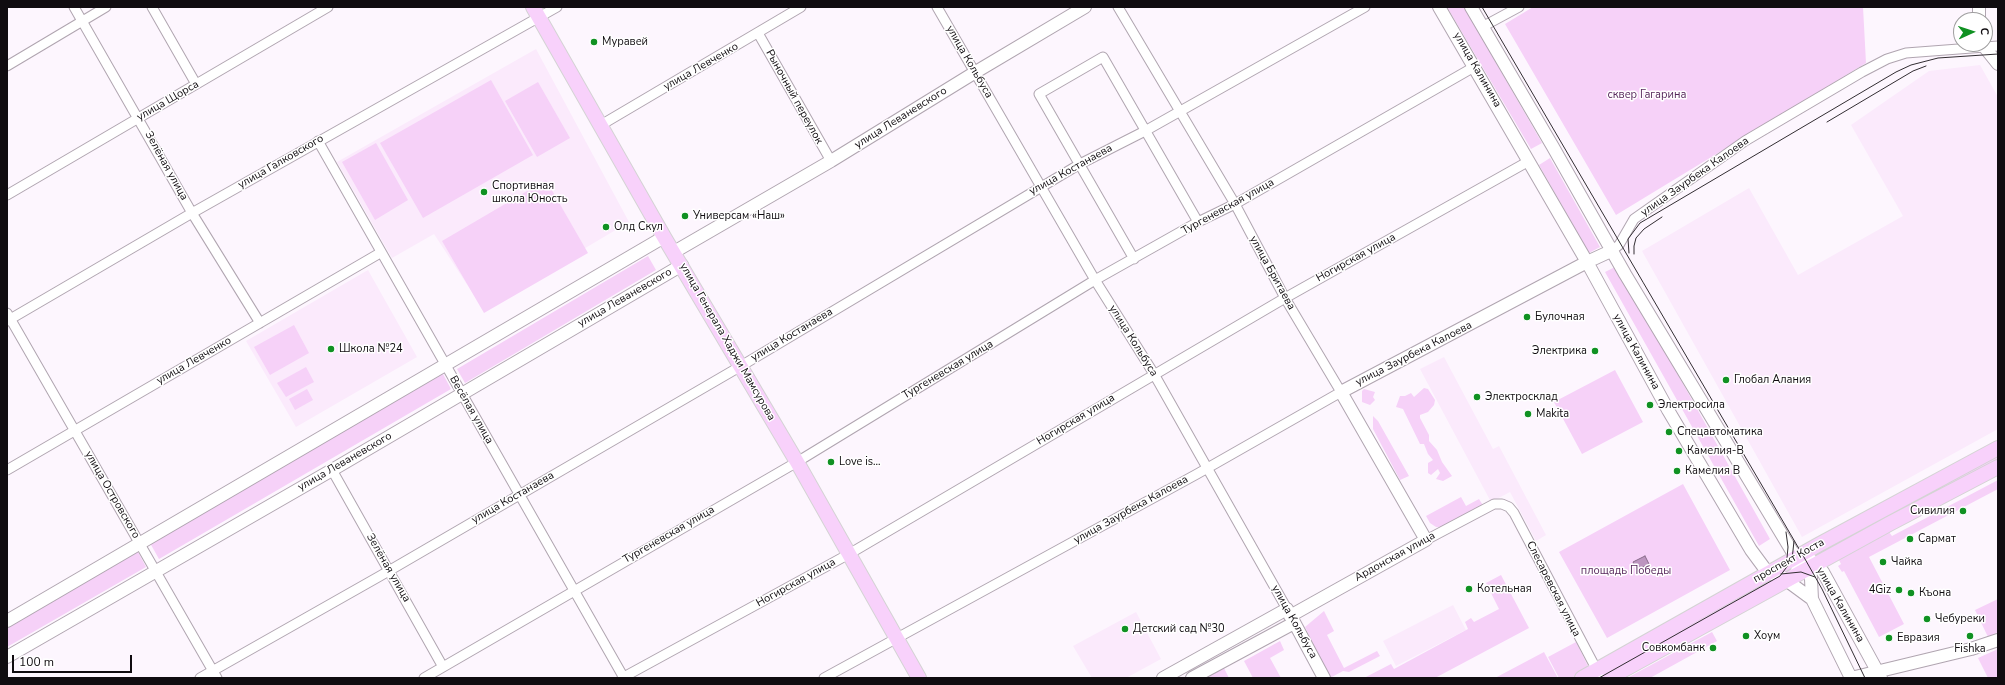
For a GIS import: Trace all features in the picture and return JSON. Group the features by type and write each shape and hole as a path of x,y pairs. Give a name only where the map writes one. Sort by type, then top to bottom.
{"main road":[{"name":"улица Генерала Хаджи Мамсурова","path":"536,12 664,237 682,265 797,462 919,678"},
{"name":"проспект Коста","path":"1610,678 1790,578 1808,562 1816,546 1998,448"},
{"name":"проспект Коста","path":"1582,678 1598,674 1768,573 1808,562 1998,467"}],"street":[{"name":"Зелёная улица","path":"74,7 139,118 192,213 260,323"},
{"path":"7,66 106,7"},
{"path":"152,7 196,84"},
{"name":"улица Щорса","path":"7,196 328,7"},
{"name":"улица Галковского","path":"8,318 318,141 536,12 557,7"},
{"name":"улица Левченко","path":"601,126 801,7"},
{"name":"улица Кольбуса","path":"937,7 974,73 1042,186 1095,280 1154,374 1324,678"},
{"name":"улица Леваневского","path":"674,252 830,161 1085,7"},
{"name":"улица Бритаева","path":"1118,7 1235,204 1285,298 1426,540"},
{"name":"улица Костанаева","path":"200,678 215,675 520,494 741,366 1080,164 1145,131 1365,7"},
{"name":"улица Калинина","path":"1439,7 1587,262 1668,410 1751,550 1768,573 1790,578 1812,599 1851,678"},
{"name":"улица Калинина","path":"1471,7 1553,147 1611,251 1808,562 1828,581 1879,674"},
{"path":"1482,27 1519,7"},
{"name":"Рыночный переулок","path":"758,33 830,161"},
{"name":"улица Заурбека Калоева","path":"824,678 898,639 1341,392 1587,262 1611,251 1619,245 1634,219 1745,141 1862,72 1887,59 1906,53 1953,48"},
{"path":"1988,52 1998,64"},
{"path":"1134,259 1039,94 1103,57 1198,222"},
{"name":"Тургеневская улица","path":"424,678 797,462 1095,280 1198,222 1235,204 1474,67"},
{"name":"Весёлая улица","path":"318,141 380,253 575,590 623,678"},
{"name":"Ногирская улица","path":"623,678 849,554 1285,298 1529,161"},
{"path":"7,621 664,237"},
{"name":"улица Левченко","path":"7,470 380,253"},
{"name":"улица Леваневского","path":"7,657 157,572 682,265"},
{"name":"улица Островского","path":"8,318 157,572 215,675"},
{"name":"Зелёная улица","path":"332,470 443,667"},
{"name":"Ардонская улица","path":"1192,678 1290,616 1484,508 1494,504 1502,504"},
{"name":"Слесаревская улица","path":"1502,504 1514,513 1598,674"},
{"path":"1808,562 1812,599"},
{"name":"Ардонская улица","path":"1163,678 1290,616"},
{"path":"1851,678 1879,674 1971,649 1998,640"}],"shaded area":[{"name":"Спортивная школа Юность","path":"536,49 629,222 483,309 434,234 392,258 337,162"},
{"path":"1980,65 1998,97 1998,429 1802,537 1642,251 1749,188 1798,275 1903,216 1851,125 1929,71"},
{"name":"Школа №24","path":"368,270 417,357 296,427 246,341"},
{"path":"1444,357 1493,449 1499,446 1546,535 1536,541 1510,492 1491,502 1420,369"},
{"path":"1645,556 1649,564 1637,570 1633,562"},
{"path":"1453,605 1466,630 1396,666 1383,641"},
{"name":"Детский сад №30","path":"1136,612 1161,659 1126,678 1092,678 1073,646"}],"green space":[{"path":"1447,7 1464,7 1542,143 1531,149"},
{"name":"сквер Гагарина","path":"1533,7 1863,7 1866,63 1616,215 1505,24"},
{"path":"491,80 533,155 423,218 380,143"},
{"path":"538,82 570,138 537,157 505,101"},
{"path":"376,143 408,200 375,220 342,162"},
{"path":"1550,158 1600,247 1589,253 1539,165"},
{"path":"546,180 588,253 484,313 442,241"},
{"path":"648,256 656,270 465,383 457,369"},
{"path":"1617,266 1770,539 1759,546 1605,272"},
{"path":"294,325 309,353 270,375 254,347"},
{"path":"306,367 314,382 286,397 277,383"},
{"path":"1615,370 1643,422 1582,454 1554,402"},
{"path":"443,374 451,389 159,559 150,543"},
{"path":"1424,388 1428,389 1435,400 1434,405 1428,412 1420,415 1420,418 1429,435 1429,441 1437,450 1442,462 1452,476 1443,481 1436,479 1440,473 1438,469 1431,475 1428,473 1428,463 1433,460 1428,454 1424,444 1420,444 1403,409 1396,407 1400,396 1405,396 1411,393 1414,397"},
{"path":"307,389 313,400 295,410 289,399"},
{"path":"1364,389 1375,392 1373,397 1375,400 1370,405 1362,402 1362,391"},
{"path":"1373,416 1378,421 1409,476 1400,480 1373,429"},
{"path":"1998,456 1998,461 1827,550 1826,546"},
{"path":"1998,480 1998,489 1869,557 1904,624 1879,637 1844,571 1842,572 1838,566 1841,564 1838,558 1889,532 1892,536"},
{"name":"площадь Победы","path":"1683,484 1730,570 1607,638 1559,552"},
{"path":"1461,497 1466,506 1479,499 1484,507 1441,527 1436,527 1430,523 1426,516"},
{"path":"138,552 146,567 7,647 7,627"},
{"path":"1501,575 1529,628 1435,678 1364,678 1391,664 1394,669 1468,629 1465,622 1471,618 1474,622 1499,609 1486,583"},
{"path":"1998,599 1998,632 1988,637 1975,610"},
{"path":"1324,611 1334,631 1327,635 1344,668 1377,651 1380,656 1349,672 1343,671 1330,678 1305,627"},
{"path":"1712,632 1717,641 1650,678 1627,678"},
{"path":"1280,641 1284,650 1270,658 1281,678 1253,678 1244,661"},
{"path":"1576,642 1591,672 1579,678 1559,678 1548,657"},
{"path":"1998,649 1998,678 1988,678 1978,658"},
{"path":"1544,652 1558,678 1495,678"},
{"path":"1224,668 1229,678 1206,678"}],"tram line":[{"path":"1482,7 1805,559 1822,589 1865,678"},
{"path":"1629,253 1628,239 1640,223 1896,72 1911,65 1938,58 1998,54"},
{"path":"1827,122 1913,71 1926,66"},
{"path":"1634,254 1636,238 1644,229 1662,217"},
{"path":"1782,566 1787,558 1788,547 1786,532"},
{"path":"1599,678 1780,576 1792,560 1794,541"},
{"path":"1781,574 1801,572 1815,577"}],"place":[{"name":"Муравей","path":"594,42"},
{"name":"Спортивная школа Юность","path":"484,192"},
{"name":"Универсам «Наш»","path":"685,216"},
{"name":"Олд Скул","path":"606,227"},
{"name":"Булочная","path":"1527,317"},
{"name":"Школа №24","path":"331,349"},
{"name":"Электрика","path":"1595,351"},
{"name":"Глобал Алания","path":"1726,380"},
{"name":"Электросклад","path":"1477,397"},
{"name":"Электросила","path":"1650,405"},
{"name":"Makita","path":"1528,414"},
{"name":"Спецавтоматика","path":"1669,432"},
{"name":"Камелия-В","path":"1679,451"},
{"name":"Love is...","path":"831,462"},
{"name":"Камелия В","path":"1677,471"},
{"name":"Сивилия","path":"1963,511"},
{"name":"Сармат","path":"1910,539"},
{"name":"Чайка","path":"1883,562"},
{"name":"Котельная","path":"1469,589"},
{"name":"4Giz","path":"1899,590"},
{"name":"Къона","path":"1911,593"},
{"name":"Чебуреки","path":"1927,619"},
{"name":"Детский сад №30","path":"1125,629"},
{"name":"Хоум","path":"1746,636"},
{"name":"Fishka","path":"1970,636"},
{"name":"Евразия","path":"1889,638"},
{"name":"Совкомбанк","path":"1713,648"}]}
